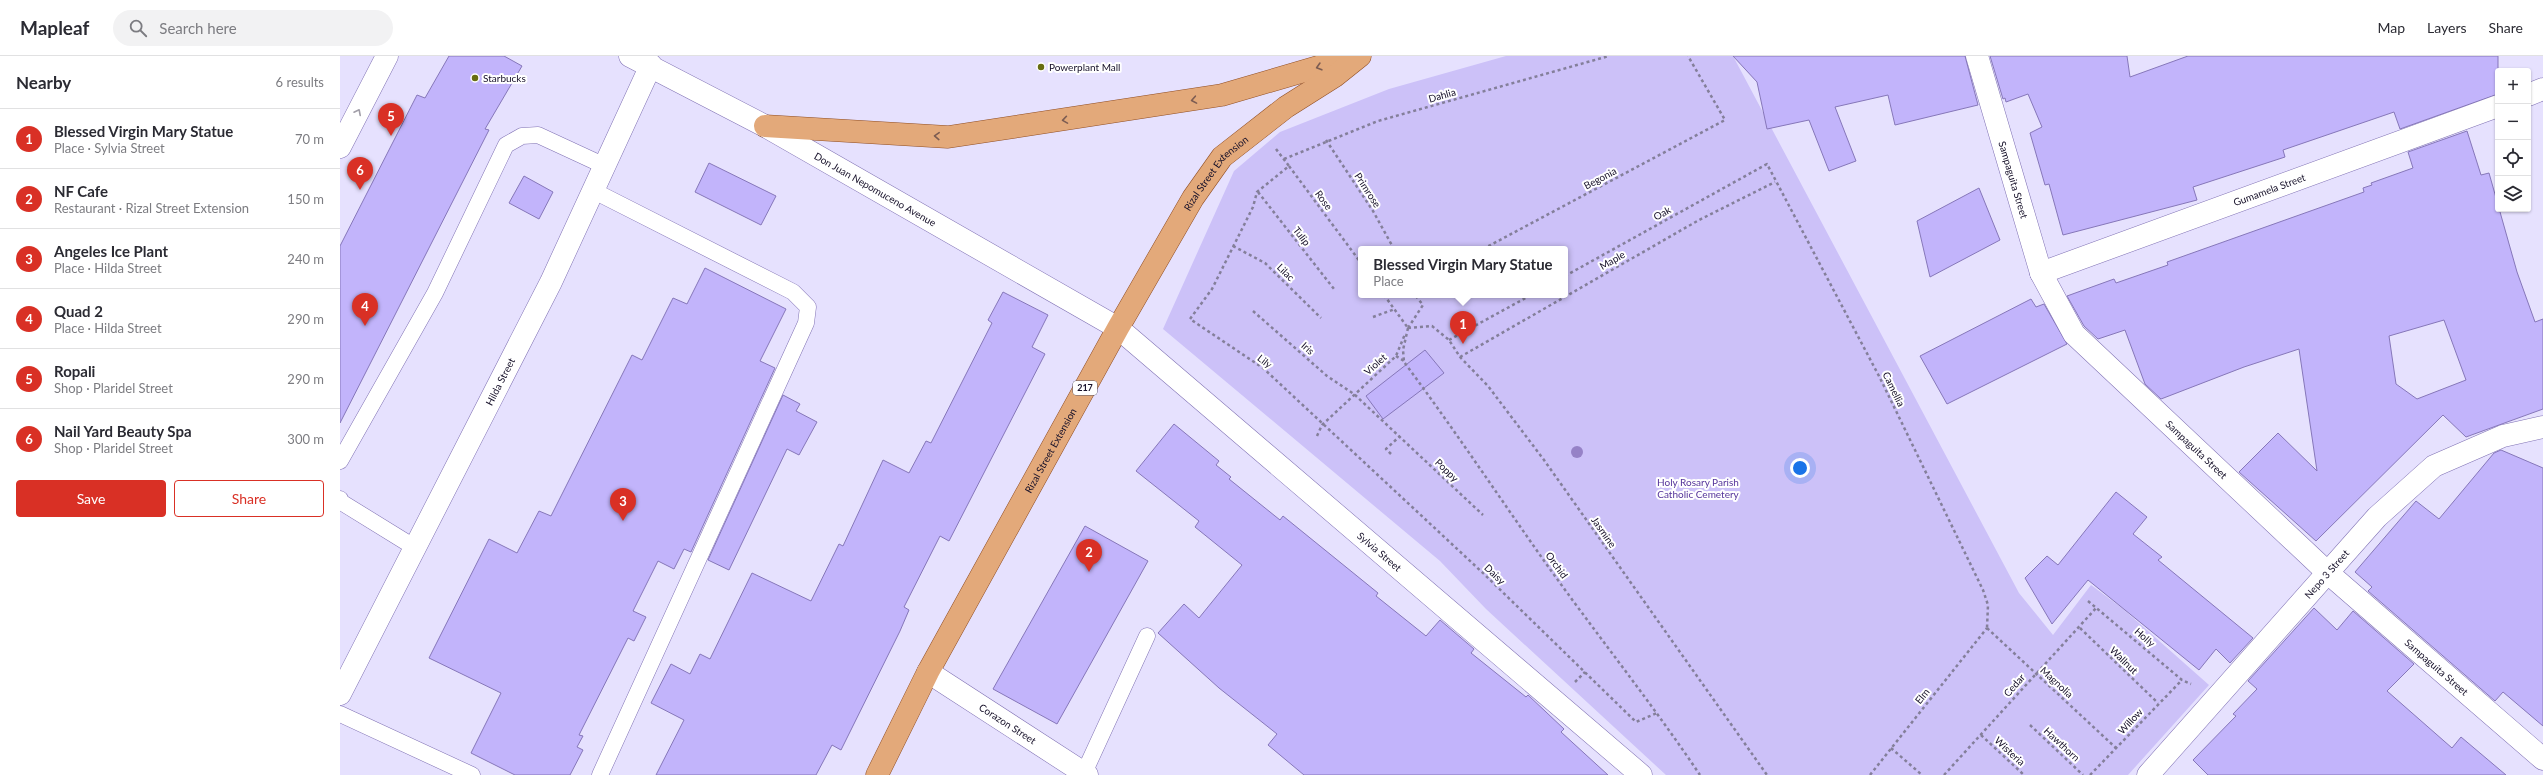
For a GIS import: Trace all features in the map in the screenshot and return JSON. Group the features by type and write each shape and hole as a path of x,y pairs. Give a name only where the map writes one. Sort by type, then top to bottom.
{"main road":[{"path":"764,126 948,137 1222,95 1357,56"},
{"name":"Rizal Street Extension","path":"877,775 928,672 1118,328 1194,198 1222,157 1286,107 1335,76 1360,56"}],"street":[{"path":"340,147 387,56"},
{"name":"Don Juan Nepomuceno Avenue","path":"630,56 651,65 764,126 1118,328"},
{"name":"Sampaguita Street","path":"1977,56 2040,273 2074,334 2328,573 2543,759"},
{"name":"Hilda Street","path":"340,694 551,282 651,65"},
{"path":"2531,94 2543,89"},
{"name":"Gumamela Street","path":"2040,273 2495,107"},
{"name":"Sylvia Street","path":"1118,328 1641,775"},
{"name":"Nepo 3 Street","path":"2148,775 2377,517 2434,466 2503,436 2543,427"},
{"name":"Corazon Street","path":"928,672 1085,774"}],"lane":[{"path":"340,461 438,287 506,145 522,136 538,135 605,166"},
{"path":"594,191 793,292 808,307 806,323 600,775"},
{"path":"340,499 341,502 414,547"},
{"path":"1085,774 1147,636"},
{"path":"340,714 472,775"}],"path":[{"name":"Dahlia","path":"1284,159 1326,140 1378,121 1609,56"},
{"name":"Begonia","path":"1489,246 1725,120 1688,56"},
{"name":"Primrose","path":"1326,140 1373,211 1392,246"},
{"path":"1233,246 1253,208 1257,192 1289,166 1273,146"},
{"name":"Camellia","path":"1767,164 1775,182 1880,378 1983,590 1988,605 1986,628"},
{"name":"Oak","path":"1568,274 1767,164"},
{"name":"Rose","path":"1289,166 1358,259"},
{"name":"Maple","path":"1568,295 1679,232 1775,182"},
{"name":"Tulip","path":"1257,192 1334,289"},
{"name":"Lilac","path":"1233,246 1264,263 1321,318"},
{"name":"Lily","path":"1233,246 1212,289 1190,319 1263,368 1322,425"},
{"path":"1386,298 1408,328 1403,350 1404,362"},
{"name":"Violet","path":"1317,436 1322,425 1396,356 1408,328 1423,305 1417,298"},
{"path":"1449,340 1526,298"},
{"name":"Maple","path":"1460,357 1563,298"},
{"path":"1374,317 1395,310"},
{"name":"Iris","path":"1253,312 1327,376 1354,394"},
{"name":"Jasmine","path":"1408,328 1432,326 1449,340 1460,357 1494,393 1544,460 1767,775"},
{"name":"Orchid","path":"1396,356 1404,362 1478,463 1540,555 1657,713 1700,775"},
{"name":"Poppy","path":"1354,394 1483,515"},
{"name":"Daisy","path":"1322,425 1484,574 1636,722 1657,713"},
{"path":"1391,454 1386,449 1400,436"},
{"name":"Holly","path":"2088,601 2182,680"},
{"name":"Cedar","path":"1944,775 2035,673 2080,628 2097,607"},
{"name":"Magnolia","path":"1986,628 2116,748"},
{"name":"Elm","path":"1871,775 1986,628"},
{"name":"Wallnut","path":"2080,628 2158,703"},
{"path":"1571,686 1585,672"},
{"name":"Willow","path":"2090,775 2158,703 2182,680"},
{"name":"Hawthorn","path":"2030,725 2083,775"},
{"name":"Wisteria","path":"1981,735 2024,775"},
{"path":"1891,748 1922,775"}],"green space":[{"name":"Holy Rosary Parish Catholic Cemetery","path":"1506,56 1733,56 2019,593 2053,635 2091,585 2122,608 2209,685 2128,775 1666,775 1486,609 1440,561 1163,329 1234,171 1280,132 1389,89"}],"building":[{"path":"449,56 504,56 522,66 485,129 489,130 340,423 340,246 417,95 425,98"},
{"path":"1733,56 1965,56 1978,105 1895,125 1888,95 1835,107 1856,161 1829,171 1809,120 1767,129 1757,82"},
{"path":"1990,56 2127,56 2130,77 2188,56 2498,56 2498,68 2495,68 2495,95 2400,129 2394,112 2283,150 2285,157 2193,187 2197,200 2063,235 2049,184 2045,185 2030,133 2042,127 2028,94 2006,102 2005,98 2003,99"},
{"path":"2467,131 2481,175 2489,173 2495,194 2495,212 2500,212 2517,272 2535,322 2543,319 2543,409 2466,437 2443,415 2316,541 2239,472 2278,433 2317,471 2299,349 2244,367 2161,399 2145,384 2125,330 2098,339 2084,326 2067,296 2114,279 2116,283 2168,265 2167,262 2364,192 2363,188 2372,185 2371,183 2413,168 2408,152","holes":["2444,320 2466,380 2417,399 2396,384 2389,336"]},
{"path":"709,163 776,196 761,225 695,192"},
{"path":"524,176 553,192 539,219 509,203"},
{"path":"1979,188 2000,240 1930,277 1917,221"},
{"path":"705,268 786,309 760,361 775,368 691,552 684,549 674,569 658,561 633,611 646,617 634,641 628,638 579,735 583,736 577,747 583,750 570,775 515,775 471,753 501,693 429,658 489,539 517,553 539,511 551,516 632,355 642,360 673,298 687,304"},
{"path":"1003,292 1048,315 1032,347 1045,354 949,541 940,536 904,607 909,610 900,631 841,750 832,745 816,775 656,775 684,720 651,703 671,664 690,674 700,654 710,659 752,573 811,601 839,544 843,546 883,460 909,473 926,441 931,443 992,323 988,320"},
{"path":"2031,299 2036,307 2044,304 2067,344 1947,404 1920,356"},
{"path":"1425,350 1444,373 1383,419 1366,396"},
{"path":"783,395 800,404 796,411 817,422 799,455 787,449 729,570 708,560"},
{"path":"1174,424 1219,461 1216,465 1231,477 1229,479 1280,520 1283,516 1378,593 1376,596 1426,636 1440,620 1474,649 1471,653 1526,697 1528,695 1564,729 1561,732 1608,775 1304,775 1268,745 1277,734 1219,688 1158,633 1184,604 1199,618 1242,565 1195,527 1199,521 1136,471"},
{"path":"2501,450 2543,468 2543,726 2503,692 2495,701 2368,591 2372,587 2355,572 2416,501 2439,519 2494,453"},
{"path":"2116,492 2147,517 2133,534 2162,557 2158,560 2253,638 2230,663 2216,649 2199,670 2088,580 2052,624 2025,578 2047,556 2058,565"},
{"path":"1085,526 1148,561 1057,724 993,689"},
{"path":"2314,608 2337,630 2353,611 2414,664 2387,691 2452,748 2461,737 2506,775 2208,775 2193,760 2236,716 2233,714 2257,689 2248,681"}],"place":[{"name":"Powerplant Mall","path":"1041,67"},
{"name":"Starbucks","path":"475,78"},
{"name":"Ropali","path":"391,136"},
{"name":"Nail Yard Beauty Spa","path":"360,190"},
{"name":"Quad 2","path":"365,326"},
{"name":"Blessed Virgin Mary Statue","path":"1463,344"},
{"name":"Angeles Ice Plant","path":"623,521"},
{"name":"NF Cafe","path":"1089,572"}]}
